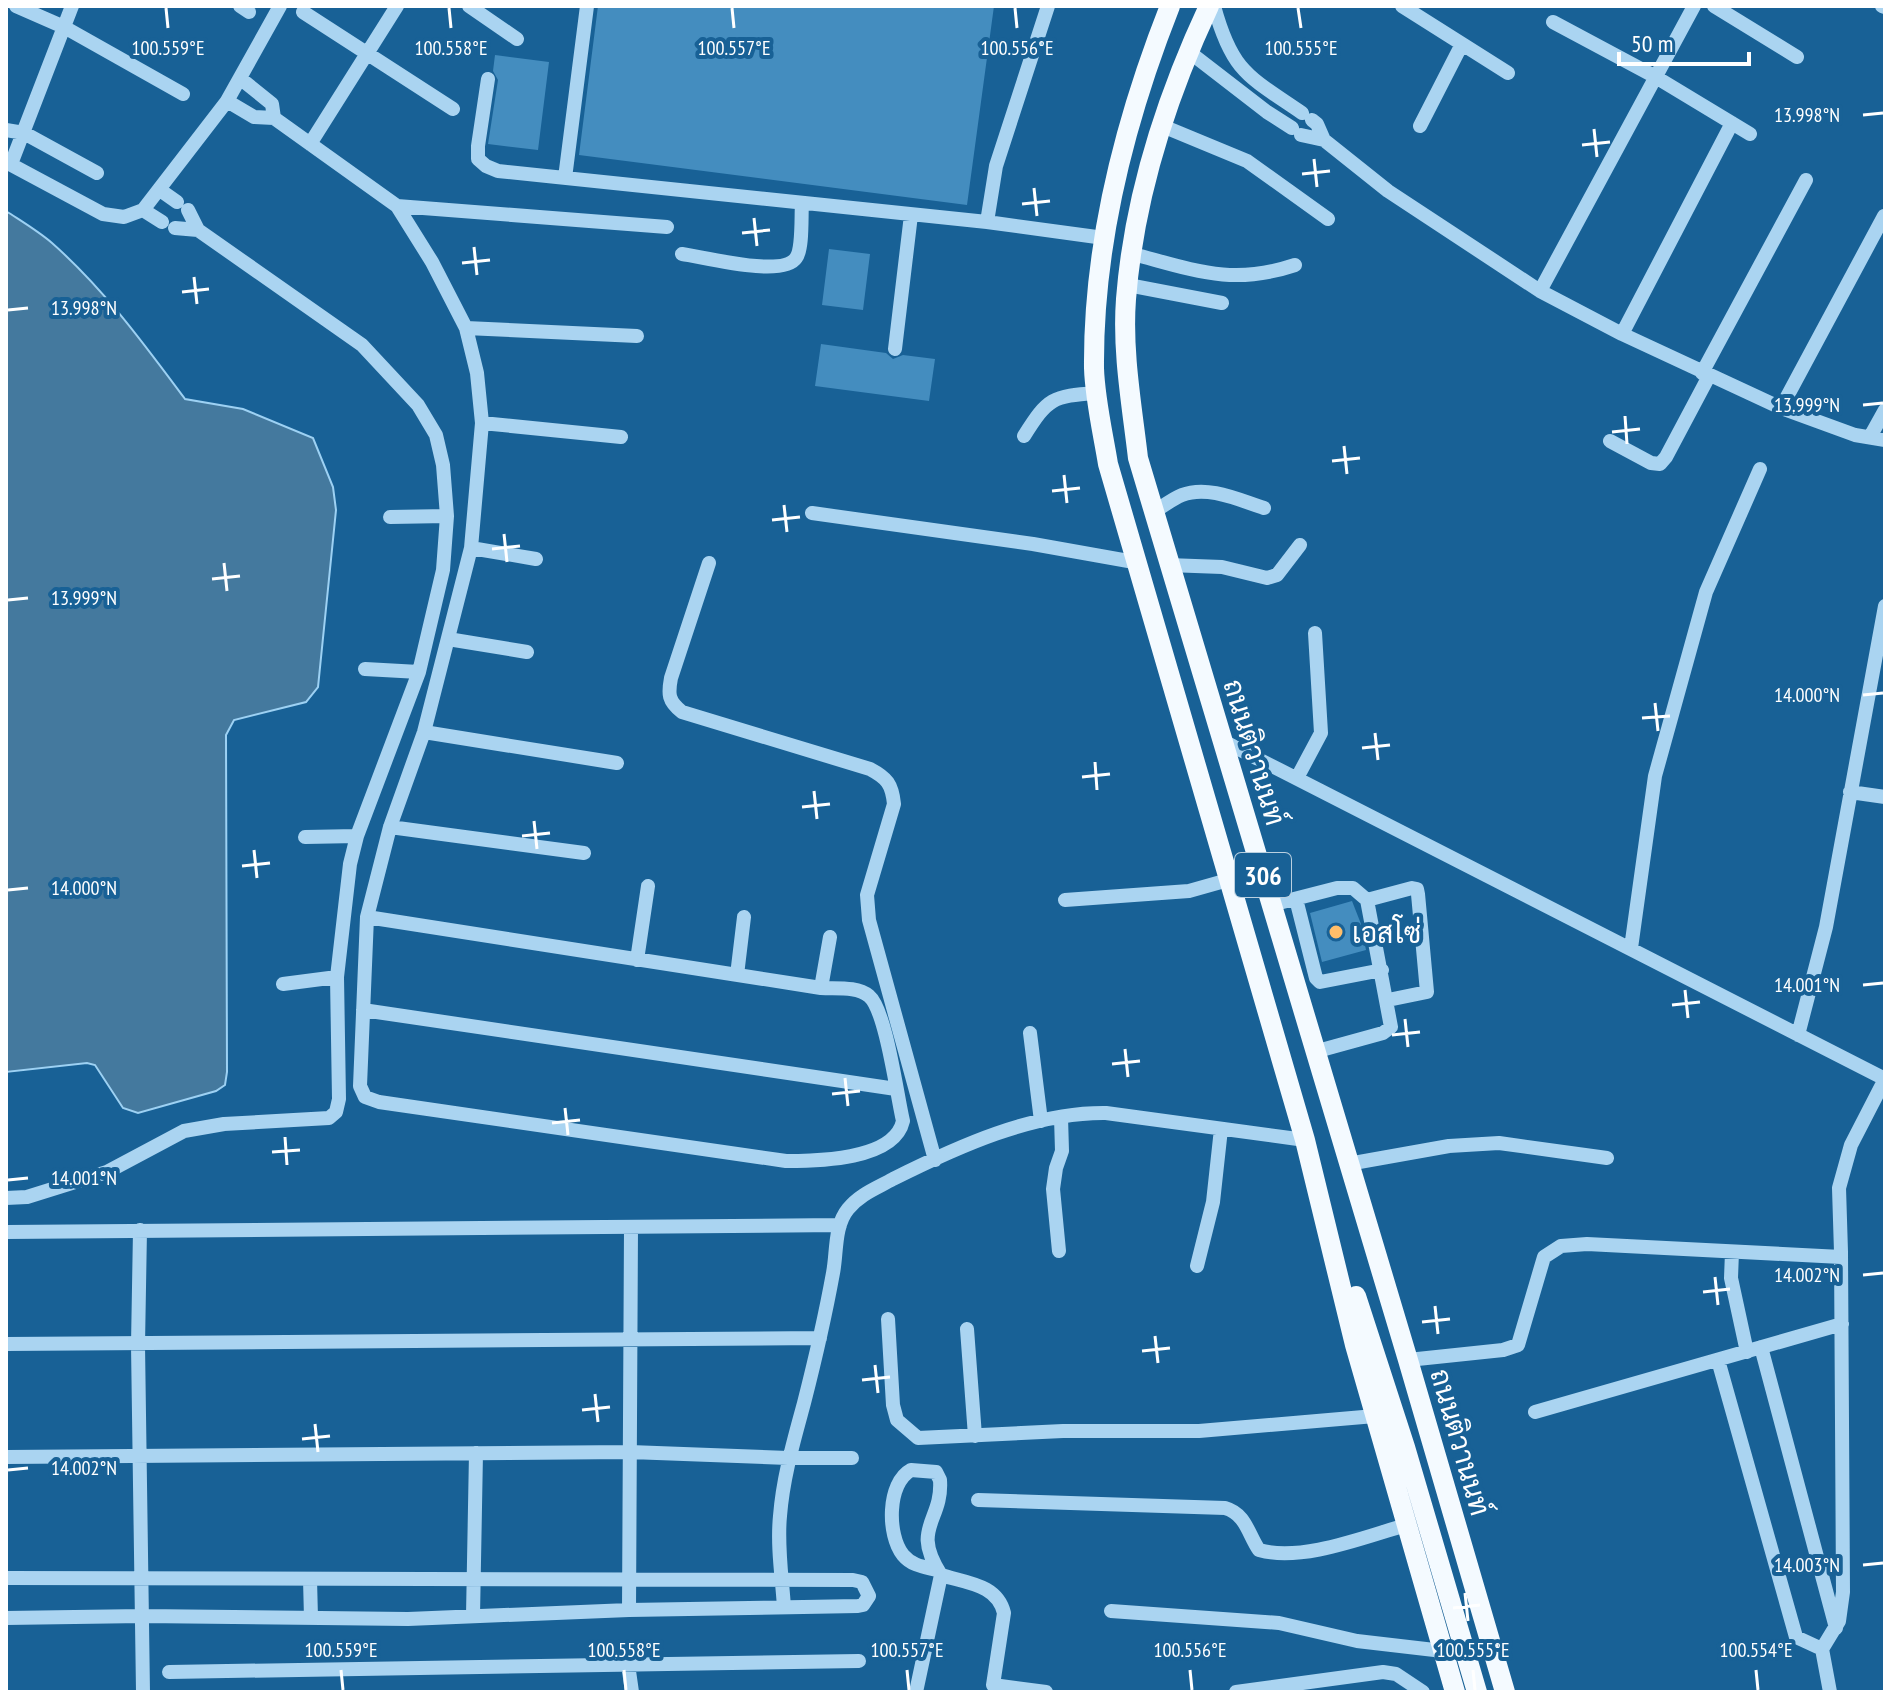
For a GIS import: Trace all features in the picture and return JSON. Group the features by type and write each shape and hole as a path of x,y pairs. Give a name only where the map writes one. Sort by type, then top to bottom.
{"main road":[{"name":"306","path":"1170,6 1136,109 1104,238 1095,304 1094,372 1108,464 1134,562 1305,1140 1405,1447 1477,1692"},
{"name":"ถนนติวานนท์","path":"1212,6 1188,51 1160,125 1133,254 1128,285 1127,367 1138,458 1505,1692"},
{"name":"306","path":"1305,1140 1375,1416 1455,1692"}],"street":[{"path":"16,6 64,27 183,94"},
{"path":"72,6 24,133 8,163 103,214 124,217 143,210 227,101 280,6"},
{"path":"310,144 397,6"},
{"path":"469,6 517,39"},
{"path":"565,178 587,6"},
{"path":"987,222 996,166 1048,6"},
{"path":"1212,6 1232,56 1247,75 1307,116 1324,140 1413,209 1540,291 1706,375 1781,408 1855,435 1878,438 1885,410"},
{"path":"1402,6 1508,73"},
{"path":"1540,291 1694,6"},
{"path":"1714,6 1797,57"},
{"path":"303,12 453,109"},
{"path":"1553,22 1654,76 1750,134"},
{"path":"1420,126 1462,44"},
{"path":"1188,51 1296,131 1324,140"},
{"path":"241,79 272,104 274,118"},
{"path":"488,79 478,159 498,171 987,222 1104,238"},
{"path":"1257,105 1269,90"},
{"path":"227,101 254,117 274,118 397,206 432,262 466,328 477,373 482,423 471,548 424,732 390,827 367,917 360,1086 365,1097 379,1102 786,1161 818,1161 871,1150 892,1141 900,1132 903,1121 884,1026 872,997 860,990 821,988 367,917"},
{"path":"1622,334 1732,123"},
{"path":"1160,125 1247,161 1328,219"},
{"path":"6,130 24,133 97,173"},
{"path":"1610,441 1651,463 1660,464 1666,457 1806,180"},
{"path":"6,1198 27,1197 107,1172 184,1131 214,1125 329,1118 336,1112 339,1099 337,977 350,864 357,836 419,672 443,570 447,516 443,465 436,435 418,405 362,345 198,230 182,206 160,190"},
{"path":"682,254 773,268 790,266 798,256 802,203"},
{"path":"397,206 667,227"},
{"path":"143,210 168,225 198,230"},
{"path":"895,349 911,215"},
{"path":"1781,408 1884,216"},
{"path":"1133,254 1218,275 1268,274 1295,265"},
{"path":"1128,285 1222,303"},
{"path":"466,328 637,336"},
{"path":"1024,436 1045,405 1058,397 1097,393"},
{"path":"482,423 621,437"},
{"path":"1631,948 1655,776 1706,592 1760,469"},
{"path":"1154,512 1182,495 1198,492 1264,508"},
{"path":"812,513 1033,544 1134,562"},
{"path":"390,517 447,516"},
{"path":"1168,565 1222,567 1267,578 1277,575 1300,545"},
{"path":"471,548 536,559"},
{"path":"709,563 671,678 668,694 672,704 682,712 870,769 886,777 892,788 894,804 867,895 868,908 873,939 935,1160"},
{"path":"1798,1035 1826,927 1885,606"},
{"path":"1297,778 1321,733 1315,633"},
{"path":"448,639 527,652"},
{"path":"365,669 419,672"},
{"path":"424,732 617,763"},
{"path":"1223,741 1885,1079 1851,1145 1839,1188 1843,1592 1836,1628 1822,1649 1830,1692"},
{"path":"1850,792 1885,797"},
{"path":"390,827 584,853"},
{"path":"305,837 357,836"},
{"path":"1065,900 1189,891 1228,880"},
{"path":"637,960 648,886"},
{"path":"1271,905 1337,888 1353,888 1367,900 1388,1000 1391,1021 1388,1030 1314,1052"},
{"path":"1367,900 1417,889 1427,992 1388,1000"},
{"path":"1296,899 1316,978 1320,982 1382,970"},
{"path":"737,975 744,917"},
{"path":"821,988 830,937"},
{"path":"283,984 337,977"},
{"path":"363,1010 896,1089"},
{"path":"1030,1033 1041,1121"},
{"path":"784,1607 780,1517 788,1458 820,1338 840,1225 847,1210 861,1196 991,1137 1041,1121 1081,1113 1106,1113 1305,1140"},
{"path":"1059,1251 1053,1189 1062,1151 1061,1117"},
{"path":"1197,1266 1213,1202 1221,1129"},
{"path":"1348,1164 1449,1146 1499,1143 1607,1158"},
{"path":"6,1232 840,1225"},
{"path":"629,1610 631,1228"},
{"path":"140,1230 138,1345 143,1692"},
{"path":"1408,1360 1503,1350 1518,1345 1544,1257 1561,1246 1587,1244 1841,1257"},
{"path":"1732,1252 1731,1278 1836,1628"},
{"path":"888,1319 893,1405 897,1420 918,1438 1063,1431 1199,1431 1375,1416"},
{"path":"1535,1412 1842,1324"},
{"path":"967,1329 975,1436"},
{"path":"6,1344 820,1338"},
{"path":"1718,1360 1796,1637 1822,1649"},
{"path":"6,1457 630,1452 852,1458"},
{"path":"473,1616 476,1453"},
{"path":"916,1692 939,1573 931,1561 927,1542 940,1480 936,1472 911,1470 898,1480 894,1493 893,1530 896,1544 912,1563 939,1573 988,1589 1002,1602 1004,1613 993,1685 1046,1692"},
{"path":"978,1500 1225,1508 1234,1510 1243,1518 1259,1550 1269,1553 1313,1551 1406,1525"},
{"path":"6,1578 853,1580 866,1586 869,1596 858,1606 473,1616 6,1618"},
{"path":"310,1579 311,1618"},
{"path":"1111,1611 1279,1623 1357,1641 1443,1651"},
{"path":"169,1672 859,1661"},
{"path":"628,1664 632,1692"},
{"path":"1236,1692 1383,1672 1396,1674 1423,1692"}],"water":[{"path":"6,211 52,243 89,279 185,399 243,409 313,438 333,487 336,510 318,687 306,702 234,720 226,735 225,1085 216,1091 138,1113 123,1108 95,1065 87,1063 6,1072"}],"building":[{"path":"598,6 994,6 967,205 579,155"},
{"path":"495,55 549,62 538,150 488,144 498,80 493,71"},
{"path":"829,249 870,254 863,310 822,305"},
{"path":"821,344 886,353 893,359 903,355 935,359 929,401 815,386"},
{"name":"เอสโซ่","path":"1352,901 1366,950 1322,962 1310,913"}],"place":[{"name":"เอสโซ่","path":"1336,932"}]}
